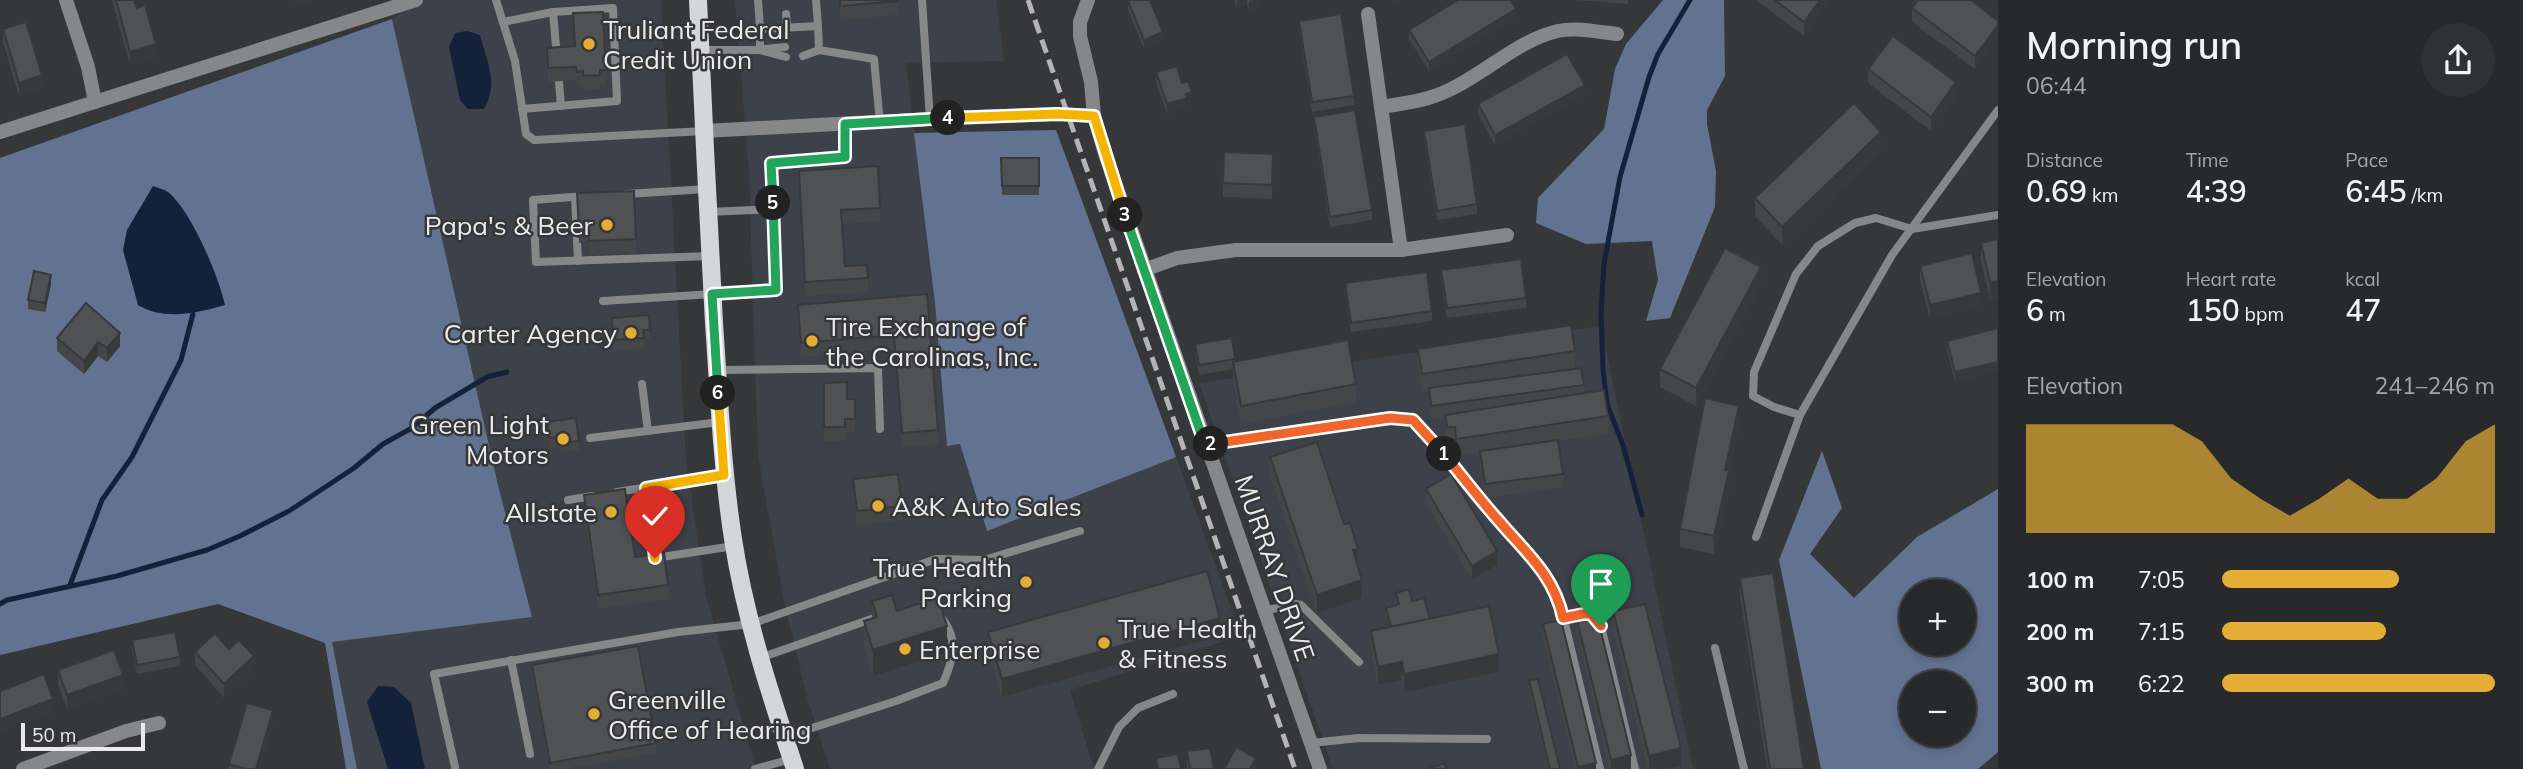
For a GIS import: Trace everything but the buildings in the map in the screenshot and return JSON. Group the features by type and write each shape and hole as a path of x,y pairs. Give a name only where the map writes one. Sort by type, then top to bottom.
{"main road":[{"path":"698,0 724,475 734,546 751,624 793,764"}],"street":[{"path":"66,0 88,67 95,102"},
{"path":"0,132 374,6 416,0"},
{"name":"MURRAY DRIVE","path":"1088,0 1080,22 1080,36 1091,82 1094,116 1144,270 1320,769"},
{"path":"1368,15 1401,250"},
{"path":"1381,107 1425,100 1450,90 1535,39 1559,31 1618,34"},
{"path":"704,131 1058,114 1094,116"},
{"path":"1144,270 1177,258 1236,250 1401,250 1507,235"},
{"path":"23,769 126,731 159,723"}],"lane":[{"path":"496,0 515,61 526,134 534,140 704,131"},
{"path":"758,0 760,50"},
{"path":"816,0 820,50"},
{"path":"922,0 930,119"},
{"path":"503,22 553,12 613,8 617,101 522,109"},
{"path":"553,12 557,61"},
{"path":"786,15 787,27"},
{"path":"760,29 818,26"},
{"path":"700,50 785,52"},
{"path":"804,51 820,50 874,59 880,123"},
{"path":"559,82 561,106"},
{"path":"1756,537 1800,415 1892,256 1998,110"},
{"path":"603,301 776,290 771,163 845,157 845,124"},
{"path":"612,195 707,189"},
{"path":"600,196 533,200 536,262 711,256"},
{"path":"575,197 578,261"},
{"path":"708,212 773,209"},
{"path":"1800,415 1774,407 1754,396 1754,372 1796,274 1818,246 1855,223 1876,218 1912,229 1998,215"},
{"path":"717,370 878,368 880,429"},
{"path":"642,384 648,430"},
{"path":"1205,445 1390,418 1413,420 1539,565 1559,599 1600,769"},
{"path":"590,438 720,422"},
{"path":"568,499 724,475"},
{"path":"646,488 655,558 734,546"},
{"path":"455,767 434,674 678,632 751,624 936,559 984,560 1080,531"},
{"path":"1264,611 1301,605 1359,662"},
{"path":"784,737 943,683 954,654 954,642 947,624 936,612 928,610"},
{"path":"760,659 895,611"},
{"path":"1563,618 1591,614 1601,626 1635,769"},
{"path":"1715,648 1744,769"},
{"path":"511,660 530,754"},
{"path":"1098,769 1119,727 1138,708 1173,694"},
{"path":"1311,743 1359,738 1487,739"},
{"path":"755,769 793,764"}],"shaded area":[{"path":"419,0 661,0 686,461 706,596 756,769 357,769 332,642 532,617 498,485 392,19"},
{"path":"735,0 996,0 1004,61 906,63 935,303 947,446 960,444 987,531 1176,457 1241,636 1070,690 1094,769 830,769 808,701 785,606 758,456 749,174"},
{"path":"1663,0 1724,0 1725,76 1707,110 1716,171 1715,207 1670,318 1646,321 1658,280 1652,241 1586,244 1536,223 1538,198 1604,129 1615,69 1626,44"},
{"path":"392,19 498,485 532,617 332,642 357,769 346,769 325,643 218,604 0,655 0,158"},
{"path":"467,31 480,35 488,64 491,91 484,109 468,109 460,100 449,47 455,33"},
{"path":"1056,130 1176,457 987,531 960,444 947,446 935,303 914,133"},
{"path":"153,186 168,192 186,214 210,261 225,305 192,313 170,314 148,310 138,305 123,250 127,230"},
{"path":"1601,326 1693,769 1333,769 1199,383"},
{"path":"1822,451 1842,508 1810,554 1854,598 1917,537 1998,489 1998,752 1978,769 1821,769 1779,560"},
{"path":"378,686 394,687 411,703 425,769 388,769 367,702"}],"waterway":[{"path":"1642,515 1623,445 1607,404 1601,314 1604,264 1620,177 1649,77 1658,54 1690,0"},
{"path":"70,585 102,500 132,457 181,360 193,314"},
{"path":"0,604 7,600 117,576 207,550 240,536 289,511 354,468 383,444 412,428 435,408 487,377 507,372"}],"railway":[{"path":"1028,0 1295,769"}],"place":[{"name":"Truliant Federal Credit Union","path":"589,44"},
{"name":"Papa's & Beer","path":"607,225"},
{"name":"Carter Agency","path":"631,333"},
{"name":"Tire Exchange of the Carolinas, Inc.","path":"812,341"},
{"name":"Green Light Motors","path":"563,439"},
{"name":"A&K Auto Sales","path":"878,506"},
{"name":"Allstate","path":"611,512"},
{"name":"True Health Parking","path":"1026,582"},
{"name":"True Health & Fitness","path":"1104,643"},
{"name":"Enterprise","path":"905,649"},
{"name":"Greenville Office of Hearing","path":"594,714"}],"route":[{"path":"655,558 646,488 724,475 712,294 776,290 771,163 845,157 845,124 1058,114 1094,116 1205,445 1390,418 1413,420 1539,565 1559,599 1563,618 1591,614 1601,626"}]}
